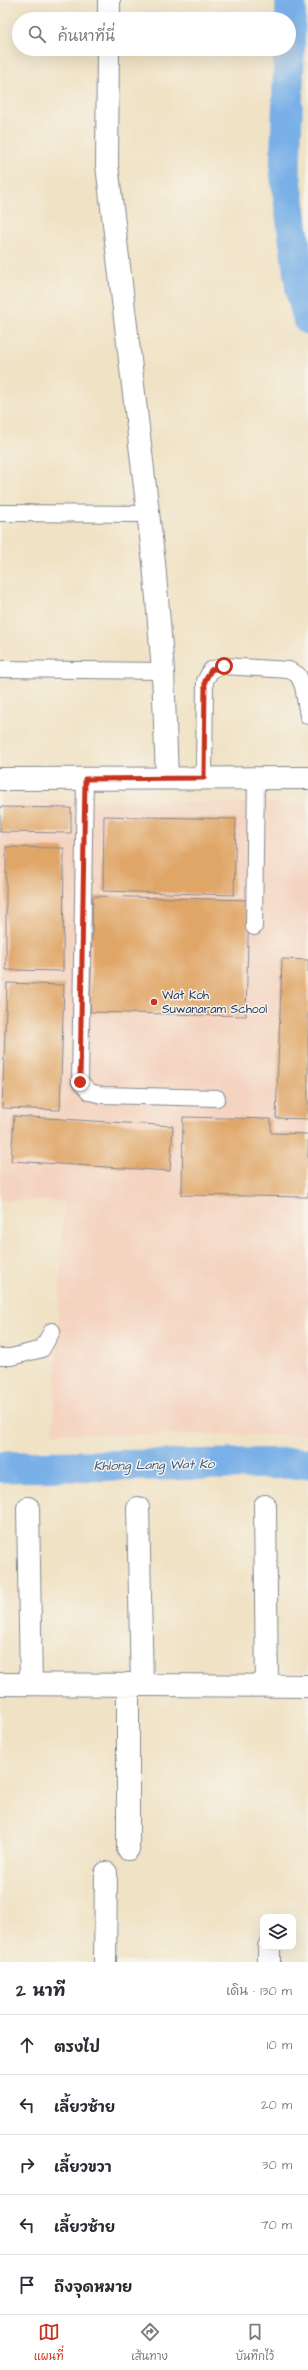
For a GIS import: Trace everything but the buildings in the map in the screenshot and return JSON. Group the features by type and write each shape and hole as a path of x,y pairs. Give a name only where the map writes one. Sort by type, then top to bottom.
{"street":[{"path":"109,0 109,12"},
{"path":"108,56 107,165 148,514 163,671 166,778"},
{"path":"0,779 308,778"},
{"path":"265,1506 267,1684"},
{"path":"28,1508 31,1684"},
{"path":"128,1849 135,1684 138,1508"},
{"path":"0,1684 267,1684 308,1686"},
{"path":"105,1962 106,1873"},
{"path":"269,1950 269,1962"}],"lane":[{"path":"0,513 148,514"},
{"path":"204,778 205,681 211,670 224,666 289,670 298,674 308,716"},
{"path":"0,669 163,671"},
{"path":"254,926 256,778"},
{"path":"85,779 80,1082 90,1092 102,1095 218,1098"},
{"path":"0,1357 11,1357 42,1349 52,1331"}],"shaded area":[{"name":"Wat Koh Suwanaram School","path":"0,799 308,804 308,1435 53,1434 64,1201 0,1200"}],"waterway":[{"path":"291,0 291,12"},
{"path":"289,56 285,171 301,291 308,319"},
{"name":"Khlong Lang Wat Ko","path":"0,1467 308,1463"}],"place":[{"name":"Wat Koh Suwanaram School","path":"154,1002"}],"route":[{"path":"80,1082 79,1059 85,779 204,778 205,681 211,670 224,666"}]}
